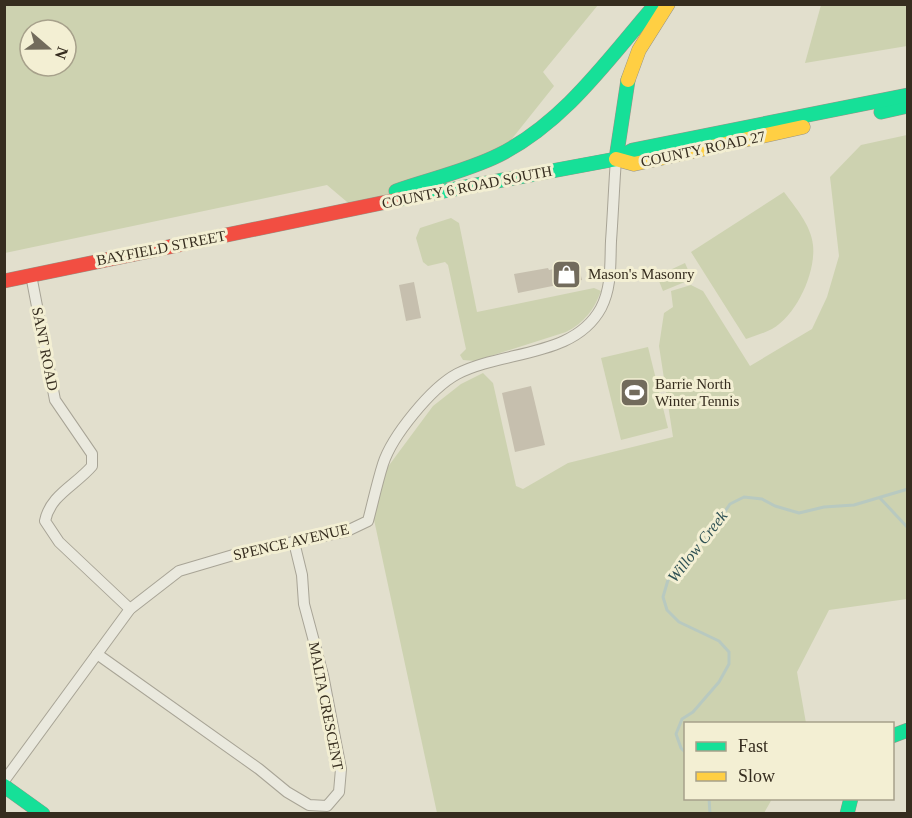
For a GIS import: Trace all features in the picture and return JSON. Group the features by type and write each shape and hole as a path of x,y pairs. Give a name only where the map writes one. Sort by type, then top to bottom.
{"main road":[{"path":"318,217 475,165 500,155 518,144 562,109 656,4"},
{"path":"616,159 625,98 636,59 656,20 668,4"},
{"name":"COUNTY ROAD 27","path":"616,159 633,150 908,94"},
{"name":"COUNTY ROAD 27","path":"616,159 634,164 908,106"},
{"name":"COUNTY 6 ROAD SOUTH","path":"318,217 616,159"},
{"name":"BAYFIELD STREET","path":"4,281 318,217"},
{"path":"4,786 43,813"}],"street":[{"name":"SPENCE AVENUE","path":"4,781 130,609 179,571 240,553 347,531 368,521 383,463 393,442 430,395 456,375 487,362 563,342 586,328 602,307 610,280 616,159"},
{"name":"SANT ROAD","path":"31,275 55,400 92,454 92,466 52,502 45,521 59,542 130,609"},
{"name":"MALTA CRESCENT","path":"97,654 259,769 287,792 309,805 327,806 339,792 341,769 323,675 304,604 302,575 294,542"}],"green space":[{"path":"4,5 598,5 543,72 554,86 491,165 353,207 327,185 5,253"},
{"path":"821,5 907,5 907,46 805,63"},
{"path":"907,135 907,599 829,610 797,672 806,722 684,722 684,800 771,800 764,813 437,813 373,515 387,468 433,406 461,384 483,373 493,383 516,486 523,489 568,463 673,437 659,346 664,313 673,307 671,291 691,285 703,291 750,366 812,329 827,297 839,256 830,177 861,145"},
{"path":"784,192 802,217 812,238 813,256 808,280 797,303 781,322 772,329 746,339 691,252"},
{"path":"451,218 459,223 477,312 594,288 601,291 592,310 583,320 566,332 475,361 463,360 460,355 466,349 448,265 445,262 428,266 423,262 416,238 420,228"},
{"path":"685,263 692,279 663,291 657,276"},
{"name":"Barrie North Winter Tennis","path":"648,347 668,428 621,440 601,358"}],"building":[{"path":"578,264 582,280 518,293 514,274"},
{"path":"414,282 421,318 406,321 399,285"},
{"path":"531,386 545,445 515,452 502,393"}],"waterway":[{"name":"Willow Creek","path":"684,751 676,734 682,719 693,712 719,682 729,664 729,652 719,641 679,622 667,610 663,597 668,580 707,538 730,504 744,497 762,499 775,506 799,513 824,507 854,505 908,489"},
{"path":"880,498 908,528"},
{"name":"Willow Creek","path":"709,800 710,814"}],"traffic: fast":[{"path":"396,191 474,166 523,141 545,125 585,87 656,4"},
{"path":"401,199 616,159 628,80"},
{"path":"616,159 633,150 908,95"},
{"path":"881,112 908,106"},
{"path":"894,735 908,730"},
{"path":"4,786 43,814"},
{"path":"847,814 850,800"}],"traffic: slow":[{"path":"628,80 639,50 668,4"},
{"path":"616,159 634,164 803,127"}],"traffic: jam":[{"path":"4,281 401,199"}],"place":[{"name":"Mason's Masonry","path":"567,274"},
{"name":"Barrie North Winter Tennis","path":"634,393"}]}
